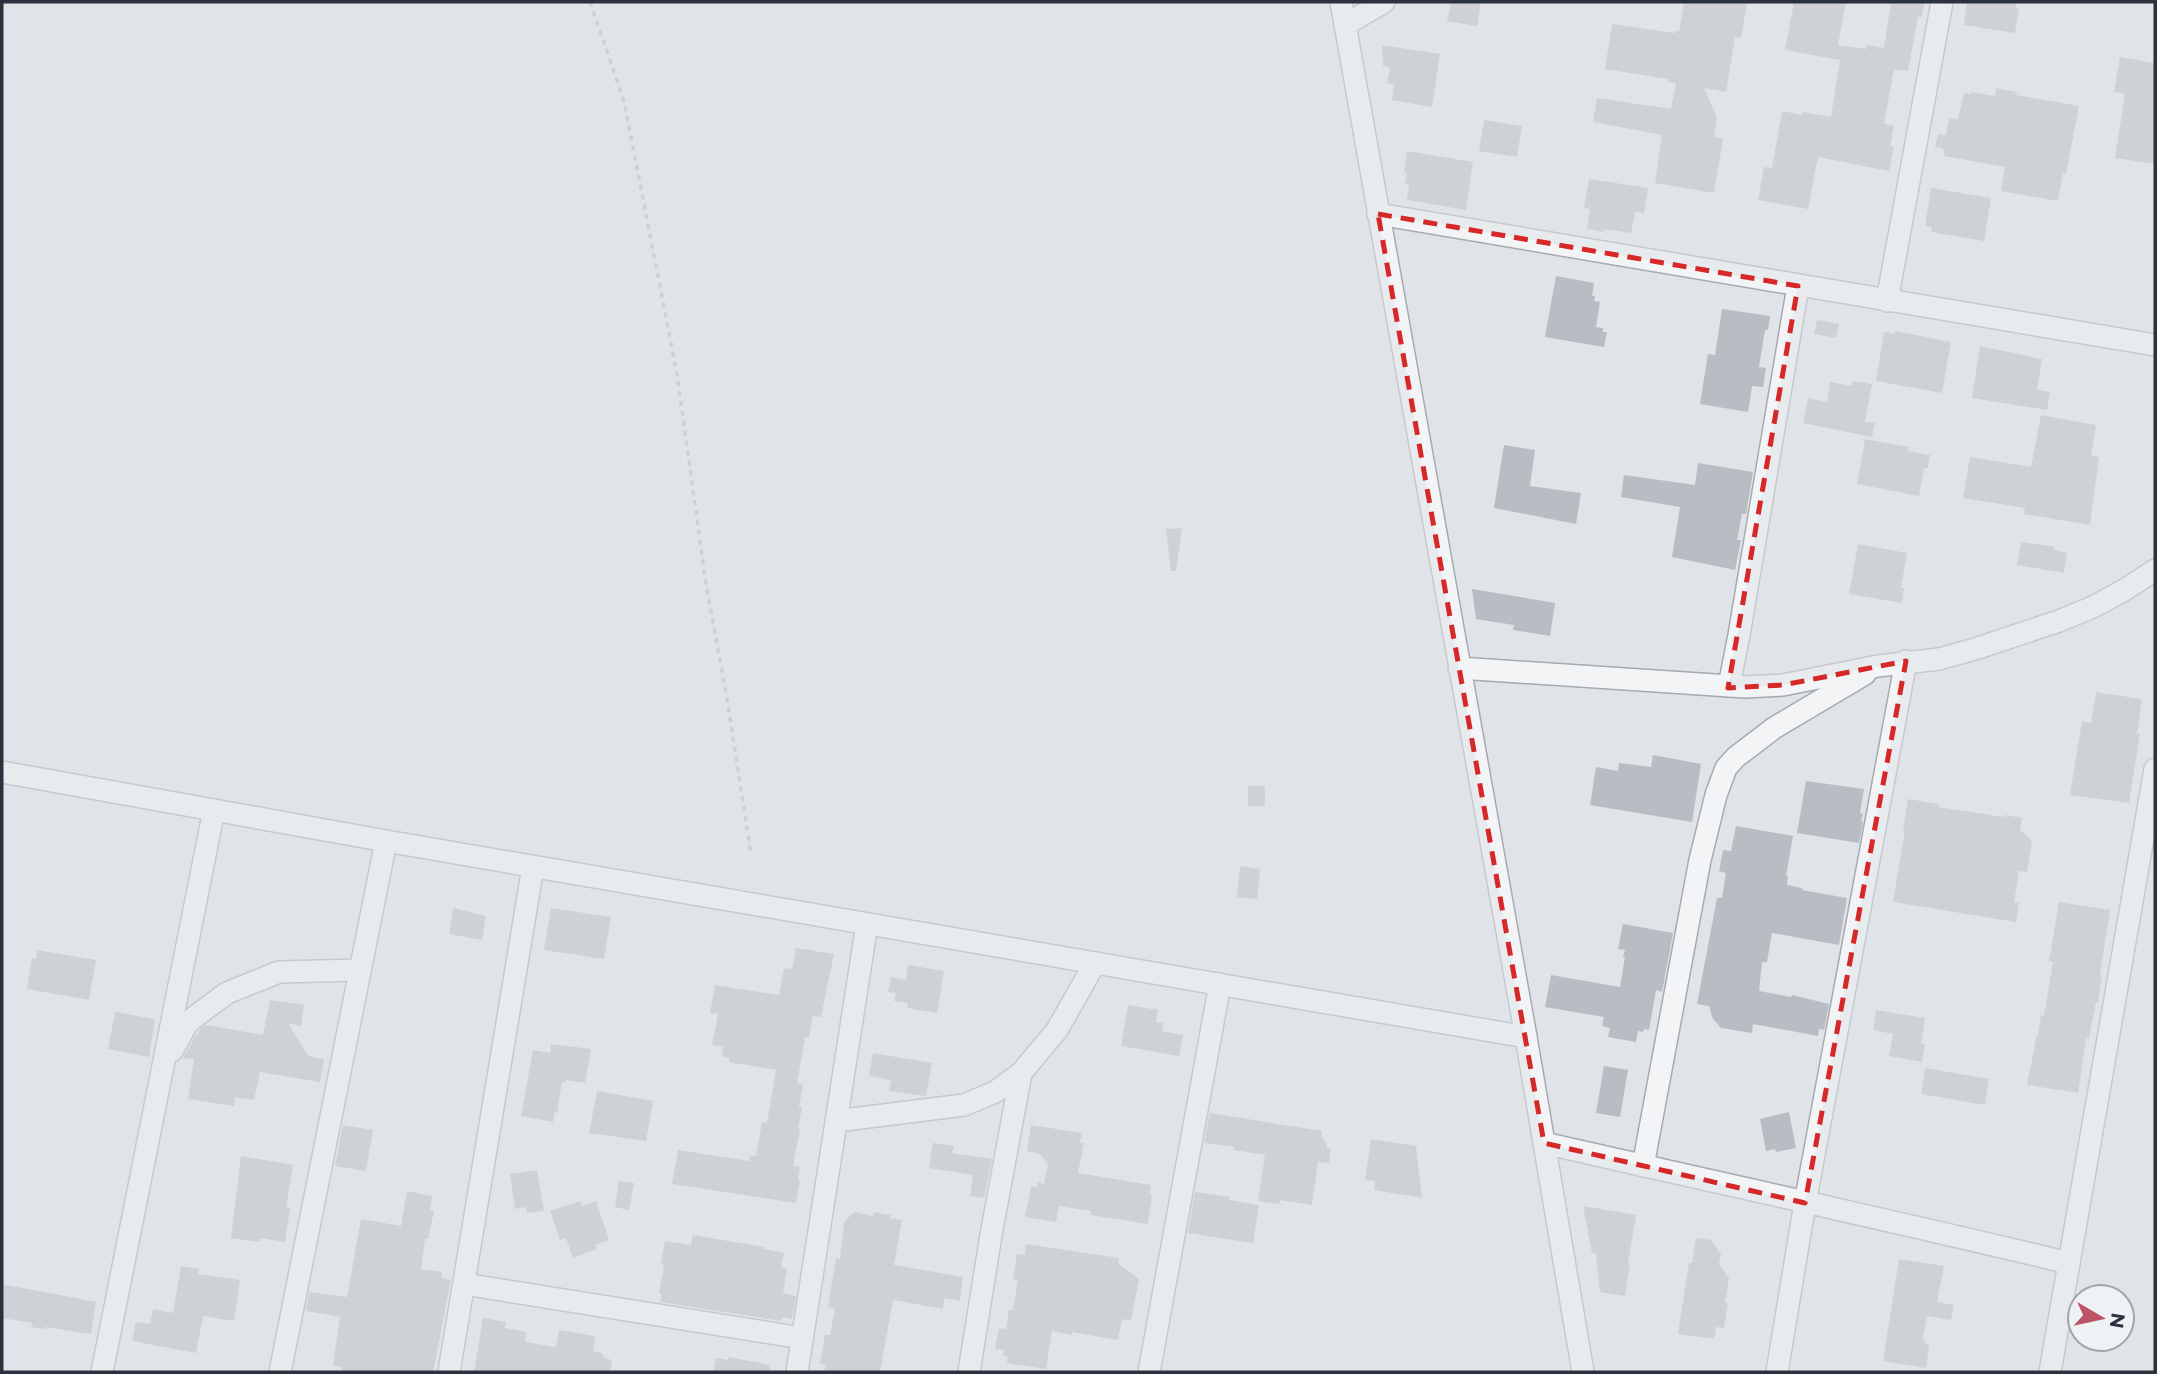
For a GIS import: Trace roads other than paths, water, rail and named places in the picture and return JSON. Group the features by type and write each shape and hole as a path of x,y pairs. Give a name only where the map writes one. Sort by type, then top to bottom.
{"street":[{"path":"1341,2 1526,1037 1583,1372"},
{"path":"1345,25 1384,2"},
{"path":"1887,300 1942,2"},
{"path":"1378,214 2155,345"},
{"path":"1729,686 1798,286"},
{"path":"1459,668 1745,687 1783,685 1878,666 1939,659 2059,621 2093,607 2155,570"},
{"path":"1777,1372 1805,1203 1906,662"},
{"path":"1643,1166 1700,860 1716,795 1726,768 1774,728 1878,666"},
{"path":"2050,1372 2155,769"},
{"path":"2,772 533,867 1526,1037"},
{"path":"102,1372 214,810"},
{"path":"280,1372 386,841"},
{"path":"449,1372 533,867"},
{"path":"797,1372 867,924"},
{"path":"836,1121 964,1105 995,1092 1021,1073 1057,1030 1095,963"},
{"path":"162,1068 188,1022 228,993 279,972 360,970"},
{"path":"1149,1372 1220,984"},
{"path":"969,1372 1021,1073"},
{"path":"1544,1143 2069,1263"},
{"path":"464,1284 802,1338"}]}
